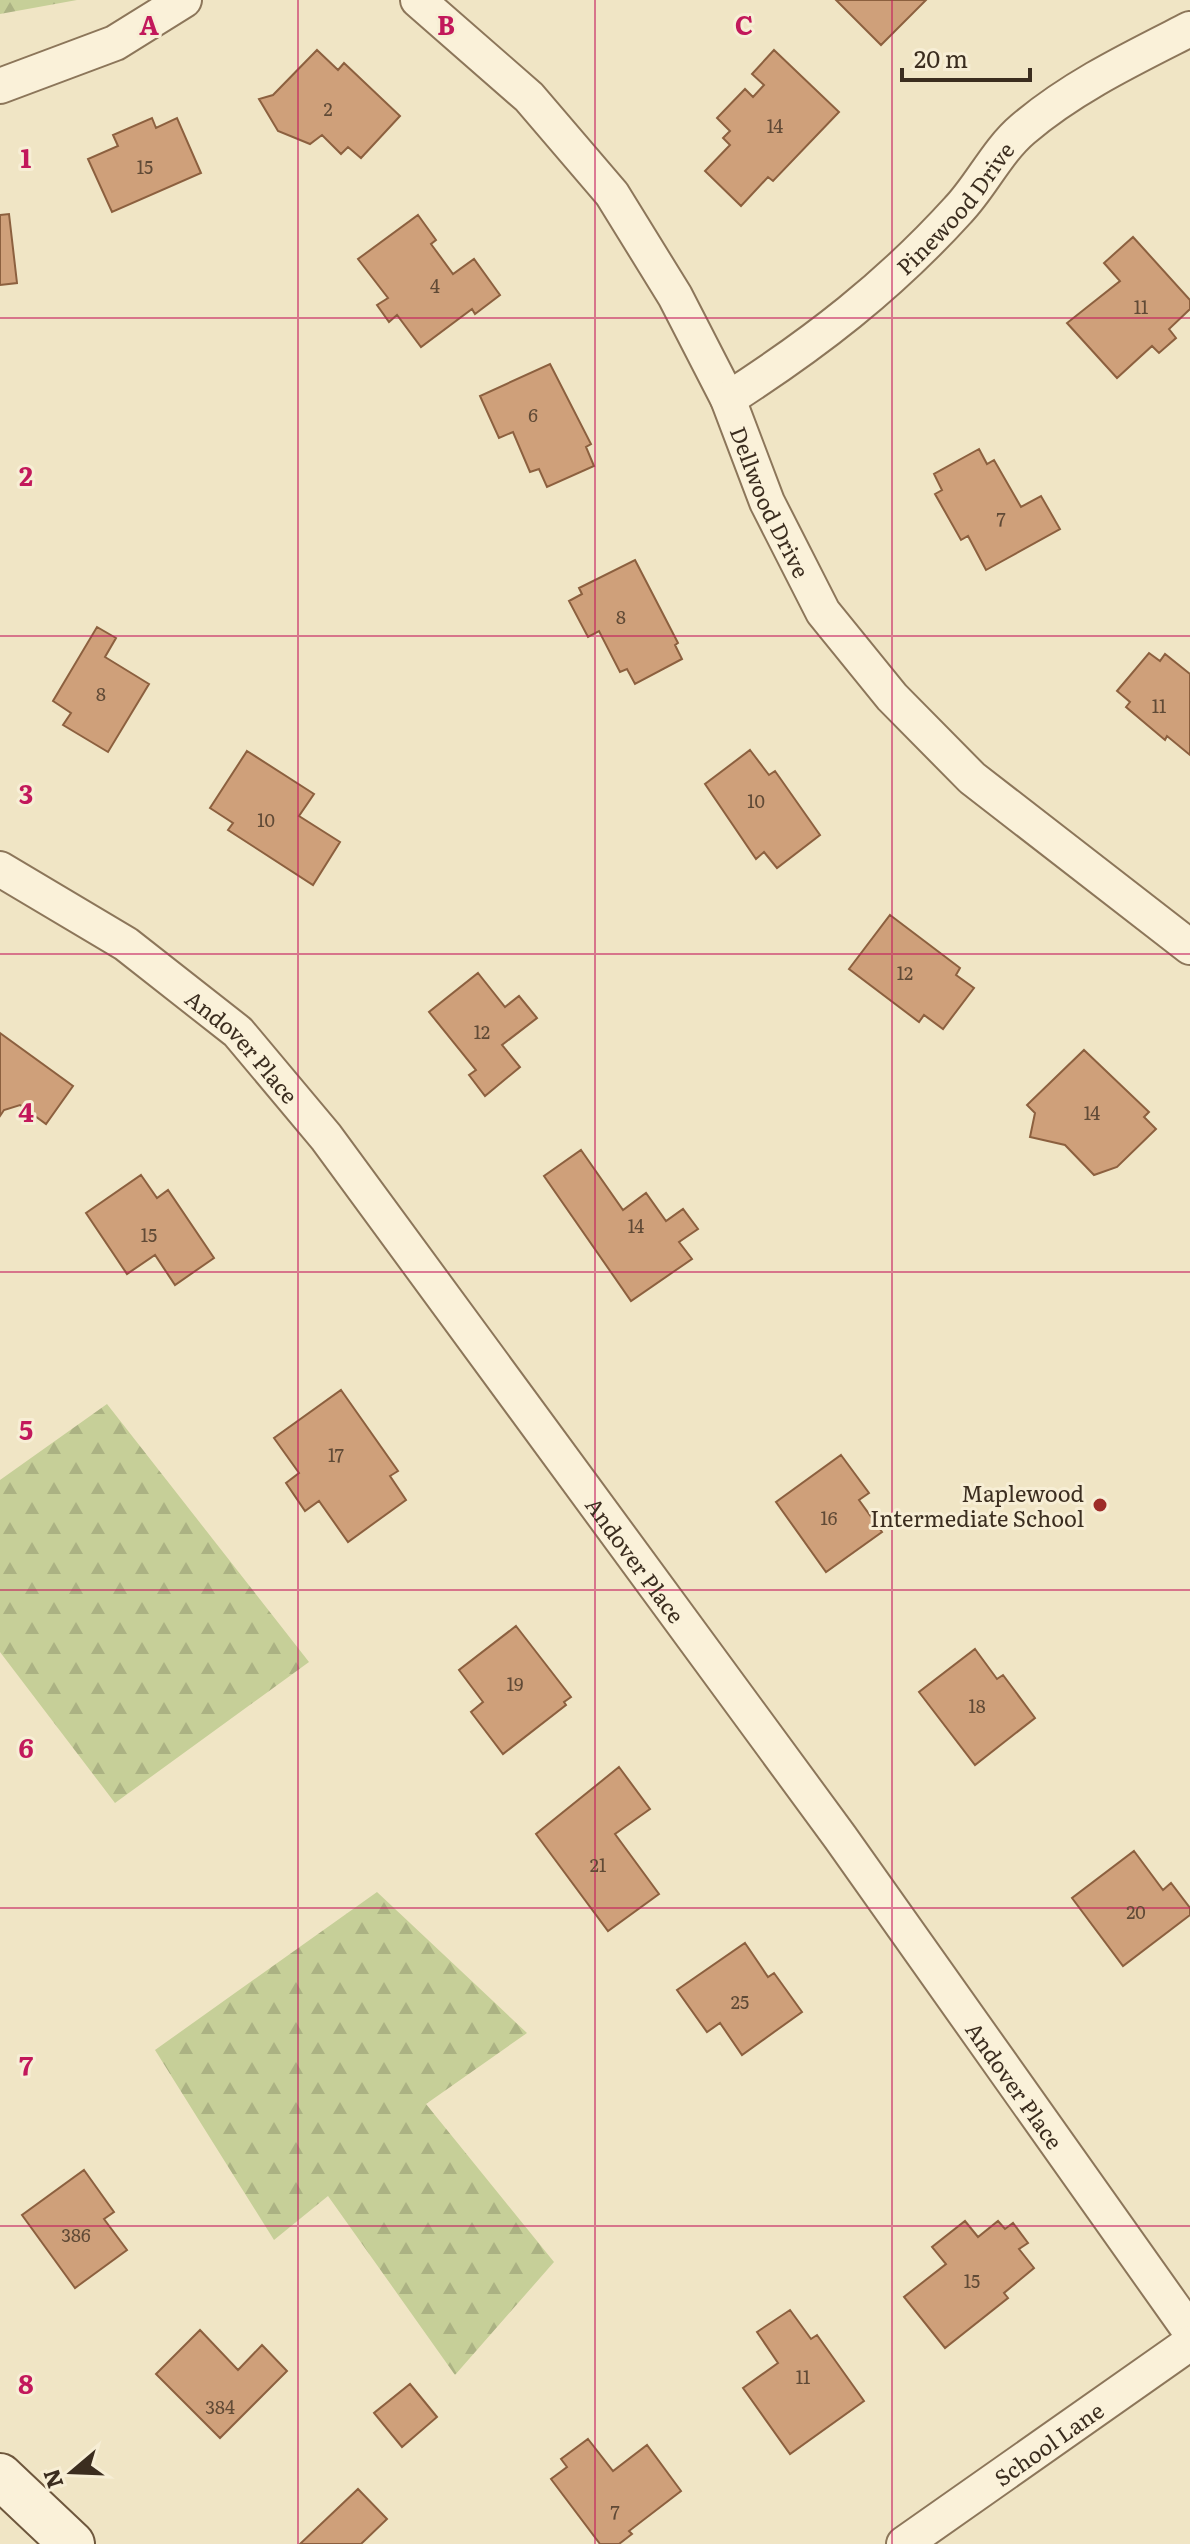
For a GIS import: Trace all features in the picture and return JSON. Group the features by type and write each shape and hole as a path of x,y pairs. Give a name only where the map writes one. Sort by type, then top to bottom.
{"street":[{"path":"0,86 115,43 184,0"},
{"name":"Dellwood Drive","path":"418,0 529,97 612,194 675,296 728,399 767,502 823,612 892,697 972,778 1190,947"},
{"name":"Pinewood Drive","path":"728,399 813,344 890,280 960,209 1021,130 1110,69 1190,29"},
{"name":"Andover Place","path":"0,869 126,944 238,1032 326,1137 840,1837 1190,2331"},
{"name":"School Lane","path":"904,2544 1190,2343"},
{"path":"0,2476 72,2544"}],"green space":[{"path":"0,0 77,0 0,14"},
{"path":"107,1404 309,1662 115,1803 0,1652 0,1480"},
{"path":"377,1892 527,2033 426,2104 554,2262 455,2375 328,2196 274,2240 155,2050"}],"building":[{"path":"836,0 926,0 881,45"},
{"path":"317,50 338,70 344,63 400,116 361,158 348,147 341,154 322,135 310,144 278,131 259,99 273,95"},
{"path":"774,50 839,112 773,181 768,177 741,206 705,171 730,145 723,138 730,131 717,118 745,89 753,97 764,85 752,74"},
{"path":"152,118 156,128 177,118 201,173 112,212 88,159 118,146 113,135"},
{"path":"9,214 17,283 0,285 0,215"},
{"path":"418,215 436,240 431,244 453,274 474,259 500,295 475,314 472,309 421,347 397,315 389,322 377,305 388,298 358,259"},
{"path":"1133,237 1190,300 1190,309 1169,329 1176,338 1159,353 1152,346 1117,378 1067,323 1120,281 1104,263"},
{"path":"550,364 591,444 586,447 594,466 547,487 539,469 530,472 513,432 499,438 480,396"},
{"path":"979,449 987,464 994,460 1021,507 1041,496 1060,529 986,570 968,536 961,540 935,494 942,490 934,474"},
{"path":"635,560 678,643 675,645 682,659 635,684 627,669 620,672 599,631 588,637 569,601 582,594 579,588"},
{"path":"97,627 116,638 105,657 149,684 108,752 63,725 71,713 53,701"},
{"path":"1149,653 1160,661 1165,654 1190,674 1190,755 1167,736 1165,740 1126,707 1130,702 1117,691"},
{"path":"750,750 769,775 775,771 820,835 777,868 764,852 756,859 705,784"},
{"path":"247,751 314,794 299,816 340,842 313,885 228,830 233,823 210,808"},
{"path":"890,915 960,968 956,975 974,988 943,1029 924,1015 919,1022 849,969"},
{"path":"478,973 505,1007 519,996 537,1018 502,1045 520,1067 485,1096 469,1075 476,1070 429,1012"},
{"path":"0,1033 73,1086 46,1124 20,1105 4,1110 0,1116"},
{"path":"1084,1050 1149,1112 1144,1117 1156,1129 1117,1167 1094,1175 1065,1145 1030,1137 1035,1113 1027,1105"},
{"path":"581,1150 623,1210 646,1193 666,1221 683,1209 698,1229 679,1242 692,1259 631,1301 544,1176"},
{"path":"141,1175 157,1198 168,1190 214,1258 175,1285 155,1255 127,1274 86,1213"},
{"path":"341,1390 398,1471 390,1476 406,1500 348,1542 319,1501 305,1511 286,1483 299,1473 274,1438"},
{"path":"841,1455 869,1493 859,1500 882,1532 826,1572 776,1502"},
{"path":"516,1626 571,1697 564,1702 566,1705 503,1754 471,1712 483,1702 459,1670"},
{"path":"975,1649 997,1679 1003,1675 1035,1718 975,1765 919,1692"},
{"path":"619,1767 650,1809 615,1834 659,1894 608,1931 536,1834"},
{"path":"1134,1851 1163,1890 1171,1883 1190,1908 1190,1915 1123,1966 1072,1898"},
{"path":"745,1943 768,1977 774,1973 802,2012 742,2055 720,2023 707,2032 677,1990"},
{"path":"84,2170 114,2212 104,2219 127,2250 75,2288 22,2215"},
{"path":"965,2221 978,2237 998,2221 1005,2229 1013,2223 1028,2243 1019,2249 1034,2268 1004,2293 1008,2298 945,2348 904,2297 946,2264 932,2247"},
{"path":"790,2310 811,2339 817,2335 864,2401 790,2454 743,2388 778,2363 757,2332"},
{"path":"200,2330 238,2370 262,2345 287,2371 220,2438 156,2374"},
{"path":"410,2384 437,2417 402,2447 374,2413"},
{"path":"588,2439 613,2471 647,2445 681,2491 629,2531 632,2534 619,2544 600,2544 551,2479 567,2467 561,2459"},
{"path":"358,2489 387,2519 361,2544 300,2544"}],"place":[{"name":"Maplewood Intermediate School","path":"1100,1505"}]}
